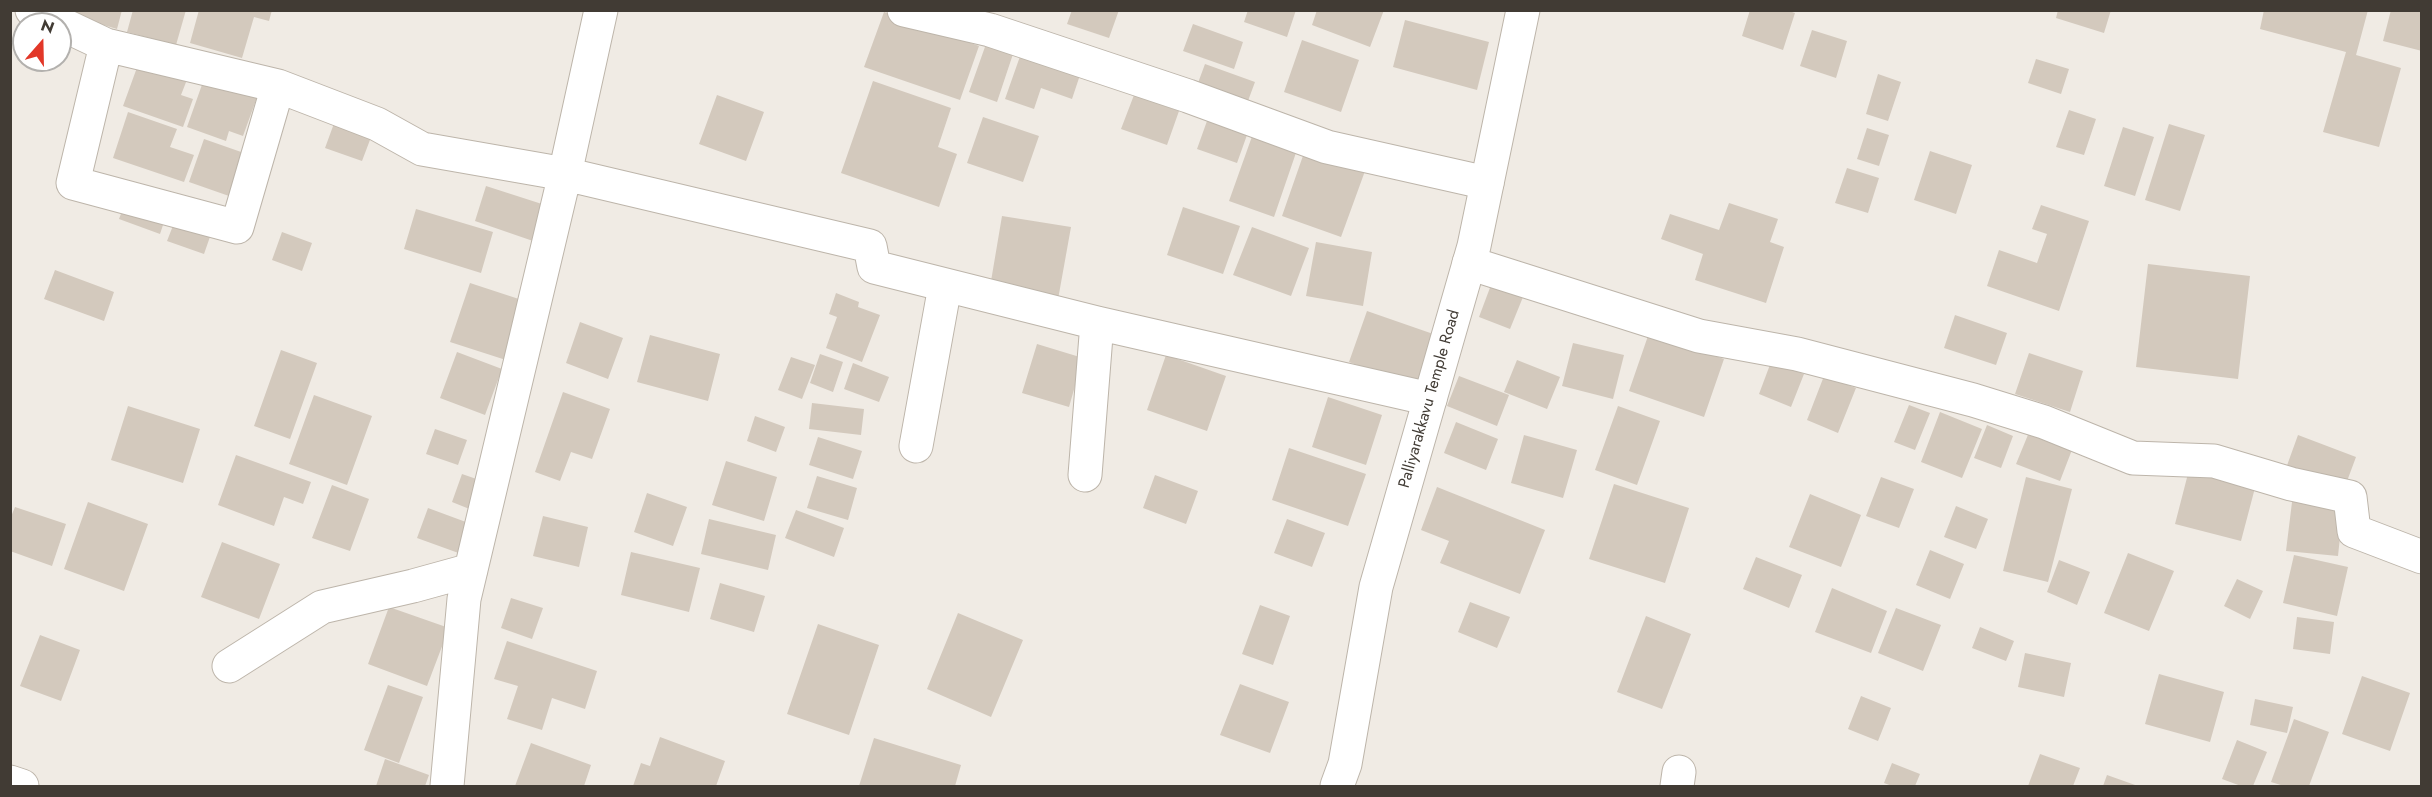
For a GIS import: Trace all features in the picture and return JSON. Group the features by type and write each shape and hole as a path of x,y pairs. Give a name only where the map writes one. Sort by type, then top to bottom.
{"street":[{"path":"32,10 106,45 278,86 376,124 422,148 565,174 870,246 874,267 1097,323 1430,399"},
{"path":"447,786 464,598 565,174 601,10"},
{"path":"904,10 990,30 1188,96 1327,147 1487,183"},
{"name":"Palliyarakkavu Temple Road","path":"1337,786 1345,764 1376,587 1469,263 1523,10"},
{"path":"106,45 73,183 237,227 278,86"},
{"path":"1469,263 1699,336 1797,354 1973,400 2044,423 2133,458 2214,461 2291,484 2350,497 2354,531 2421,557"},
{"path":"916,446 945,286"},
{"path":"1085,475 1097,323"},
{"path":"229,666 322,607 471,570"},
{"path":"10,782 22,786"}],"building":[{"path":"54,10 122,10 117,29 72,15 72,12"},
{"path":"133,10 186,10 176,45 127,32"},
{"path":"199,10 272,10 269,21 254,17 242,58 190,43"},
{"path":"1072,10 1119,10 1109,38 1067,24"},
{"path":"1248,10 1296,10 1287,37 1244,22"},
{"path":"1317,10 1384,10 1370,47 1312,25"},
{"path":"1750,10 1786,10 1795,13 1783,50 1742,36"},
{"path":"2058,10 2111,10 2104,33 2056,18"},
{"path":"2264,10 2368,10 2356,55 2401,68 2379,147 2323,132 2346,52 2260,29"},
{"path":"2391,10 2422,10 2422,51 2383,41"},
{"path":"884,12 979,46 960,100 864,67"},
{"path":"1405,20 1489,42 1477,90 1393,67"},
{"path":"1193,24 1243,42 1234,69 1183,51"},
{"path":"1812,30 1847,41 1836,78 1800,66"},
{"path":"1302,40 1359,60 1341,112 1284,92"},
{"path":"986,44 1013,54 997,102 969,92"},
{"path":"1024,45 1083,66 1072,99 1041,88 1034,109 1005,99"},
{"path":"2036,59 2069,69 2061,94 2028,83"},
{"path":"139,62 190,72 181,95 193,99 183,127 123,106"},
{"path":"1205,64 1255,82 1245,109 1195,91"},
{"path":"1878,74 1901,82 1888,121 1866,114"},
{"path":"204,79 260,89 243,136 229,131 226,141 187,127"},
{"path":"873,81 951,108 938,147 957,154 939,207 841,173"},
{"path":"717,95 764,112 746,161 699,144"},
{"path":"1134,95 1179,111 1167,145 1121,129"},
{"path":"2069,110 2096,119 2084,155 2056,147"},
{"path":"128,112 177,129 170,147 194,155 184,182 113,158"},
{"path":"983,117 1039,136 1023,182 967,163"},
{"path":"336,118 373,132 362,161 325,148"},
{"path":"1207,121 1247,135 1237,163 1197,149"},
{"path":"2169,124 2205,135 2180,211 2145,200"},
{"path":"2123,127 2154,137 2135,196 2104,186"},
{"path":"1255,128 1299,144 1274,217 1229,201"},
{"path":"1867,128 1889,135 1879,166 1857,159"},
{"path":"204,139 244,153 229,196 189,182"},
{"path":"1305,150 1365,171 1341,237 1282,216"},
{"path":"1930,151 1972,165 1956,214 1914,200"},
{"path":"1847,168 1879,178 1868,213 1835,203"},
{"path":"486,186 545,205 533,241 475,221"},
{"path":"127,198 167,213 160,234 119,219"},
{"path":"1729,203 1778,219 1770,242 1784,247 1766,303 1695,280 1703,254 1661,239 1670,214 1719,230"},
{"path":"2041,205 2089,221 2059,311 1987,286 1999,250 2037,263 2047,234 2032,229"},
{"path":"1183,207 1240,226 1223,274 1167,255"},
{"path":"416,209 493,232 481,273 404,249"},
{"path":"1002,216 1071,227 1057,305 989,293"},
{"path":"176,218 212,231 204,254 167,241"},
{"path":"1252,227 1309,248 1291,296 1233,275"},
{"path":"282,232 312,243 302,271 272,260"},
{"path":"1316,242 1372,252 1363,306 1306,296"},
{"path":"2148,264 2250,276 2238,379 2136,367"},
{"path":"55,270 114,292 104,321 44,299"},
{"path":"470,283 528,302 509,361 450,342"},
{"path":"1491,285 1523,297 1510,329 1479,317"},
{"path":"836,293 859,302 858,307 880,315 862,362 826,348 837,317 829,314"},
{"path":"1367,311 1439,336 1420,388 1349,362"},
{"path":"1955,315 2007,333 1996,365 1944,348"},
{"path":"580,322 623,338 608,379 566,363"},
{"path":"1649,333 1724,359 1704,417 1629,391"},
{"path":"650,335 720,354 708,401 637,382"},
{"path":"1573,343 1624,355 1613,399 1562,386"},
{"path":"1037,344 1083,358 1069,407 1022,393"},
{"path":"281,350 317,363 290,439 254,426"},
{"path":"457,352 502,369 485,415 440,398"},
{"path":"2029,353 2083,371 2070,412 2015,394"},
{"path":"820,354 843,362 833,392 810,383"},
{"path":"1166,355 1226,376 1207,431 1147,410"},
{"path":"791,357 815,365 802,399 778,390"},
{"path":"1517,360 1560,377 1547,409 1504,392"},
{"path":"1771,362 1804,374 1791,407 1759,394"},
{"path":"853,363 889,377 879,402 844,389"},
{"path":"1459,376 1509,395 1497,426 1447,406"},
{"path":"1824,376 1856,388 1838,433 1807,420"},
{"path":"563,392 610,409 592,459 571,452 560,481 535,472"},
{"path":"314,395 372,416 347,485 289,464"},
{"path":"1328,397 1382,415 1366,465 1312,447"},
{"path":"812,403 864,409 861,435 809,429"},
{"path":"1909,405 1930,413 1915,450 1894,442"},
{"path":"128,406 200,429 183,483 111,460"},
{"path":"1618,406 1660,421 1637,485 1595,470"},
{"path":"1940,412 1982,429 1962,478 1921,462"},
{"path":"755,416 785,427 776,452 747,441"},
{"path":"1456,422 1498,439 1486,470 1444,453"},
{"path":"1987,425 2013,436 2001,468 1974,458"},
{"path":"2032,425 2075,442 2060,481 2016,464"},
{"path":"435,429 467,440 458,465 426,454"},
{"path":"1524,435 1577,450 1563,498 1511,483"},
{"path":"2298,435 2356,457 2343,492 2285,471"},
{"path":"818,437 862,451 853,479 809,465"},
{"path":"1289,448 1366,474 1348,526 1272,500"},
{"path":"236,455 311,482 303,504 284,497 274,526 218,505"},
{"path":"726,461 777,477 764,521 712,505"},
{"path":"2190,466 2256,484 2241,541 2175,524"},
{"path":"462,474 488,483 477,512 452,502"},
{"path":"1155,475 1198,491 1186,524 1143,508"},
{"path":"817,476 857,488 848,520 807,508"},
{"path":"1881,477 1914,489 1899,528 1866,516"},
{"path":"2026,477 2072,489 2048,582 2003,571"},
{"path":"1614,484 1689,508 1665,583 1589,559"},
{"path":"332,485 369,499 350,551 312,538"},
{"path":"1437,487 1545,530 1520,594 1440,563 1449,541 1421,530"},
{"path":"647,493 687,507 673,546 634,532"},
{"path":"1810,494 1861,515 1841,567 1789,547"},
{"path":"2293,494 2344,499 2338,556 2286,551"},
{"path":"88,502 148,524 124,591 64,569"},
{"path":"1956,506 1988,519 1976,549 1944,537"},
{"path":"15,507 66,524 52,566 10,551 10,519"},
{"path":"428,508 474,525 464,555 417,538"},
{"path":"796,510 844,528 834,557 785,538"},
{"path":"543,516 588,527 579,567 533,556"},
{"path":"709,519 776,535 768,570 701,554"},
{"path":"1287,519 1325,533 1312,567 1274,553"},
{"path":"222,542 280,564 259,619 201,597"},
{"path":"1930,550 1964,564 1950,599 1916,585"},
{"path":"631,552 700,568 689,612 621,595"},
{"path":"2128,553 2174,571 2149,631 2104,613"},
{"path":"2294,555 2348,567 2337,616 2283,603"},
{"path":"1756,557 1802,575 1789,608 1743,589"},
{"path":"2059,560 2090,572 2077,605 2047,592"},
{"path":"2237,579 2263,591 2250,619 2224,606"},
{"path":"720,583 765,596 754,632 710,619"},
{"path":"1832,588 1887,611 1871,653 1815,632"},
{"path":"511,598 543,608 532,639 501,628"},
{"path":"1470,602 1510,617 1497,648 1458,632"},
{"path":"1260,605 1290,616 1273,665 1242,654"},
{"path":"389,607 449,628 427,686 368,664"},
{"path":"1896,608 1941,625 1923,671 1878,653"},
{"path":"958,613 1023,640 991,717 927,689"},
{"path":"1646,616 1691,634 1662,709 1617,692"},
{"path":"2297,617 2334,622 2330,654 2293,649"},
{"path":"818,624 879,645 849,735 787,714"},
{"path":"1980,627 2014,641 2006,661 1972,648"},
{"path":"40,635 80,650 61,701 20,686"},
{"path":"507,641 597,671 585,709 552,698 542,730 507,719 518,686 494,679"},
{"path":"2025,653 2071,663 2064,697 2018,687"},
{"path":"2159,674 2224,692 2210,742 2145,724"},
{"path":"2362,676 2410,693 2390,751 2342,734"},
{"path":"1240,684 1289,702 1270,753 1220,735"},
{"path":"388,685 423,697 399,763 364,750"},
{"path":"1861,696 1891,708 1878,741 1848,729"},
{"path":"2255,699 2293,707 2287,733 2250,725"},
{"path":"2294,719 2329,732 2309,786 2284,786 2271,782"},
{"path":"660,737 725,761 716,786 633,786 641,763 650,766"},
{"path":"874,738 961,765 955,786 859,786"},
{"path":"2237,740 2267,752 2253,786 2241,786 2222,779"},
{"path":"531,743 591,765 584,786 515,786"},
{"path":"2040,754 2080,768 2073,786 2028,786"},
{"path":"385,759 429,775 425,786 376,786"},
{"path":"1892,763 1920,774 1915,786 1892,786 1884,783"},
{"path":"2107,775 2138,786 2103,786"}]}
